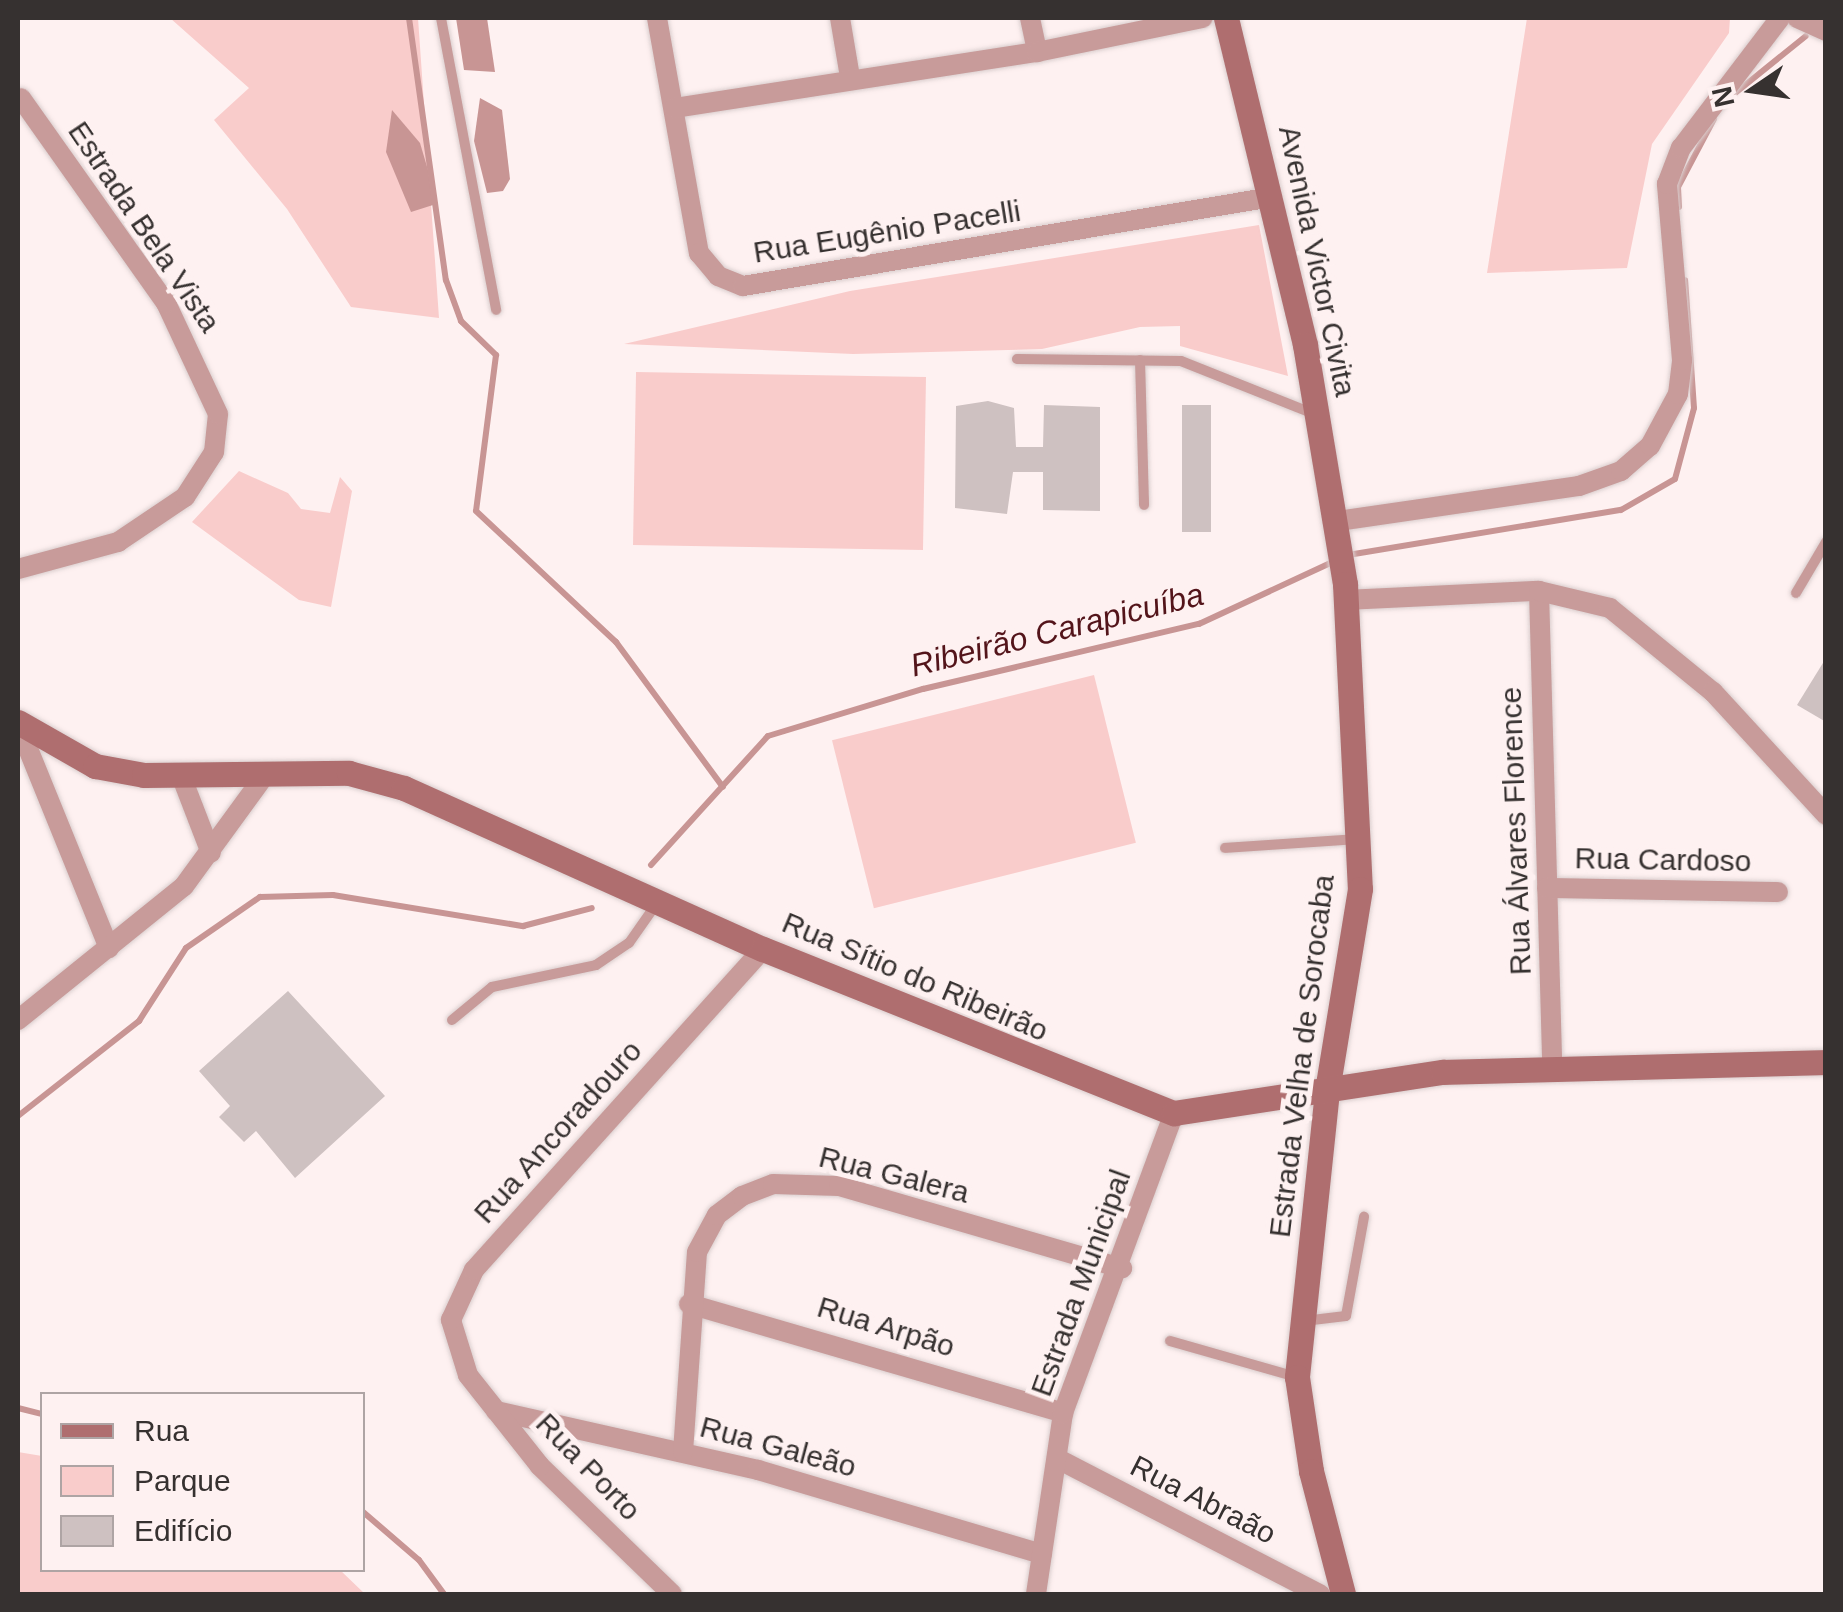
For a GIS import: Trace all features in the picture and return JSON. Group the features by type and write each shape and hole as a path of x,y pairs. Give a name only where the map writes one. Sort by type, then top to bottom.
{"main road":[{"name":"Avenida Victor Civita","path":"1226,18 1272,197 1339,527"},
{"name":"Estrada Velha de Sorocaba","path":"1339,527 1358,839 1351,966 1327,1091 1297,1378 1310,1471 1343,1594"},
{"name":"Rua Sítio do Ribeirão","path":"18,723 95,766 182,778 262,779 350,773 404,788 661,898 764,949 1174,1113 1443,1072 1826,1062"}],"street":[{"name":"Rua Eugênio Pacelli","path":"657,18 699,254 718,276 744,286 1272,197"},
{"path":"840,18 850,78"},
{"path":"1030,18 1037,52"},
{"path":"674,108 1037,52 1204,18"},
{"path":"1339,527 1579,486 1622,470 1650,446 1678,394 1682,360 1667,184 1682,148 1780,18"},
{"path":"1797,18 1826,31"},
{"name":"Estrada Bela Vista","path":"18,569 118,542 185,497 214,452 218,414 166,303 21,98"},
{"path":"1345,592 1539,591 1610,608 1713,692 1826,815"},
{"name":"Rua Álvares Florence","path":"1539,591 1552,1070"},
{"path":"18,723 109,948"},
{"path":"182,778 211,853"},
{"path":"18,1020 109,948 211,853 262,779"},
{"name":"Rua Cardoso","path":"1548,888 1778,892"},
{"name":"Rua Ancoradouro","path":"468,1375 451,1320 464,1284 764,949"},
{"name":"Estrada Municipal","path":"1036,1594 1063,1413 1122,1268 1174,1113"},
{"name":"Rua Galera","path":"683,1452 696,1252 717,1214 773,1184 810,1181 1122,1268"},
{"name":"Rua Arpão","path":"690,1304 1063,1413"},
{"name":"Rua Porto","path":"468,1375 540,1466 672,1594"},
{"name":"Rua Galeão","path":"496,1410 683,1452 1042,1554"},
{"name":"Rua Abraão","path":"1058,1459 1320,1594"}],"lane":[{"path":"441,18 496,310"},
{"path":"1018,360 1181,362 1318,415"},
{"path":"1140,360 1144,505"},
{"path":"1796,593 1826,542"},
{"path":"1225,848 1358,839"},
{"path":"452,1020 492,987 596,965 629,943 661,898"},
{"path":"1303,1321 1346,1316 1364,1217"},
{"path":"1170,1341 1297,1378"}],"green space":[{"path":"170,18 418,18 439,318 351,307 287,209 214,120 249,88"},
{"path":"1527,18 1730,18 1729,33 1652,144 1627,268 1487,273"},
{"path":"1259,225 1288,376 1180,346 1180,326 1140,327 1042,349 853,354 624,344 850,291"},
{"path":"636,372 926,377 923,550 633,545"},
{"path":"239,471 288,493 301,509 330,513 340,477 352,491 331,607 299,600 192,522"},
{"path":"1094,675 1136,843 874,908 832,740"},
{"path":"18,1452 40,1456 40,1572 342,1572 365,1594 18,1594"}],"shaded area":[{"path":"456,18 487,18 495,72 464,70"},
{"path":"480,98 502,110 510,179 503,191 487,193 474,141"},
{"path":"392,110 420,143 428,170 433,205 411,212 386,152"}],"building":[{"path":"988,401 1014,408 1016,447 1043,447 1044,405 1100,407 1100,511 1043,510 1043,472 1013,472 1007,514 955,508 956,406"},
{"path":"1182,405 1211,405 1211,532 1182,532"},
{"path":"1826,658 1826,722 1797,705"},
{"path":"288,991 385,1096 295,1178 256,1131 244,1142 219,1117 230,1106 199,1071"}],"waterway":[{"path":"409,18 446,280 461,321 496,355 476,511 616,642 723,787"},
{"path":"1734,94 1806,36"},
{"name":"Ribeirão Carapicuíba","path":"1679,207 1678,187 1714,119"},
{"name":"Ribeirão Carapicuíba","path":"1348,555 1621,510 1675,479 1694,408 1685,280"},
{"name":"Ribeirão Carapicuíba","path":"651,865 768,736 923,689 1199,624 1337,560"},
{"name":"Ribeirão Carapicuíba","path":"18,1116 139,1021 186,948 260,897 333,895 523,926 592,908"},
{"path":"18,1408 40,1414"},
{"path":"365,1514 419,1560 444,1594"}]}
